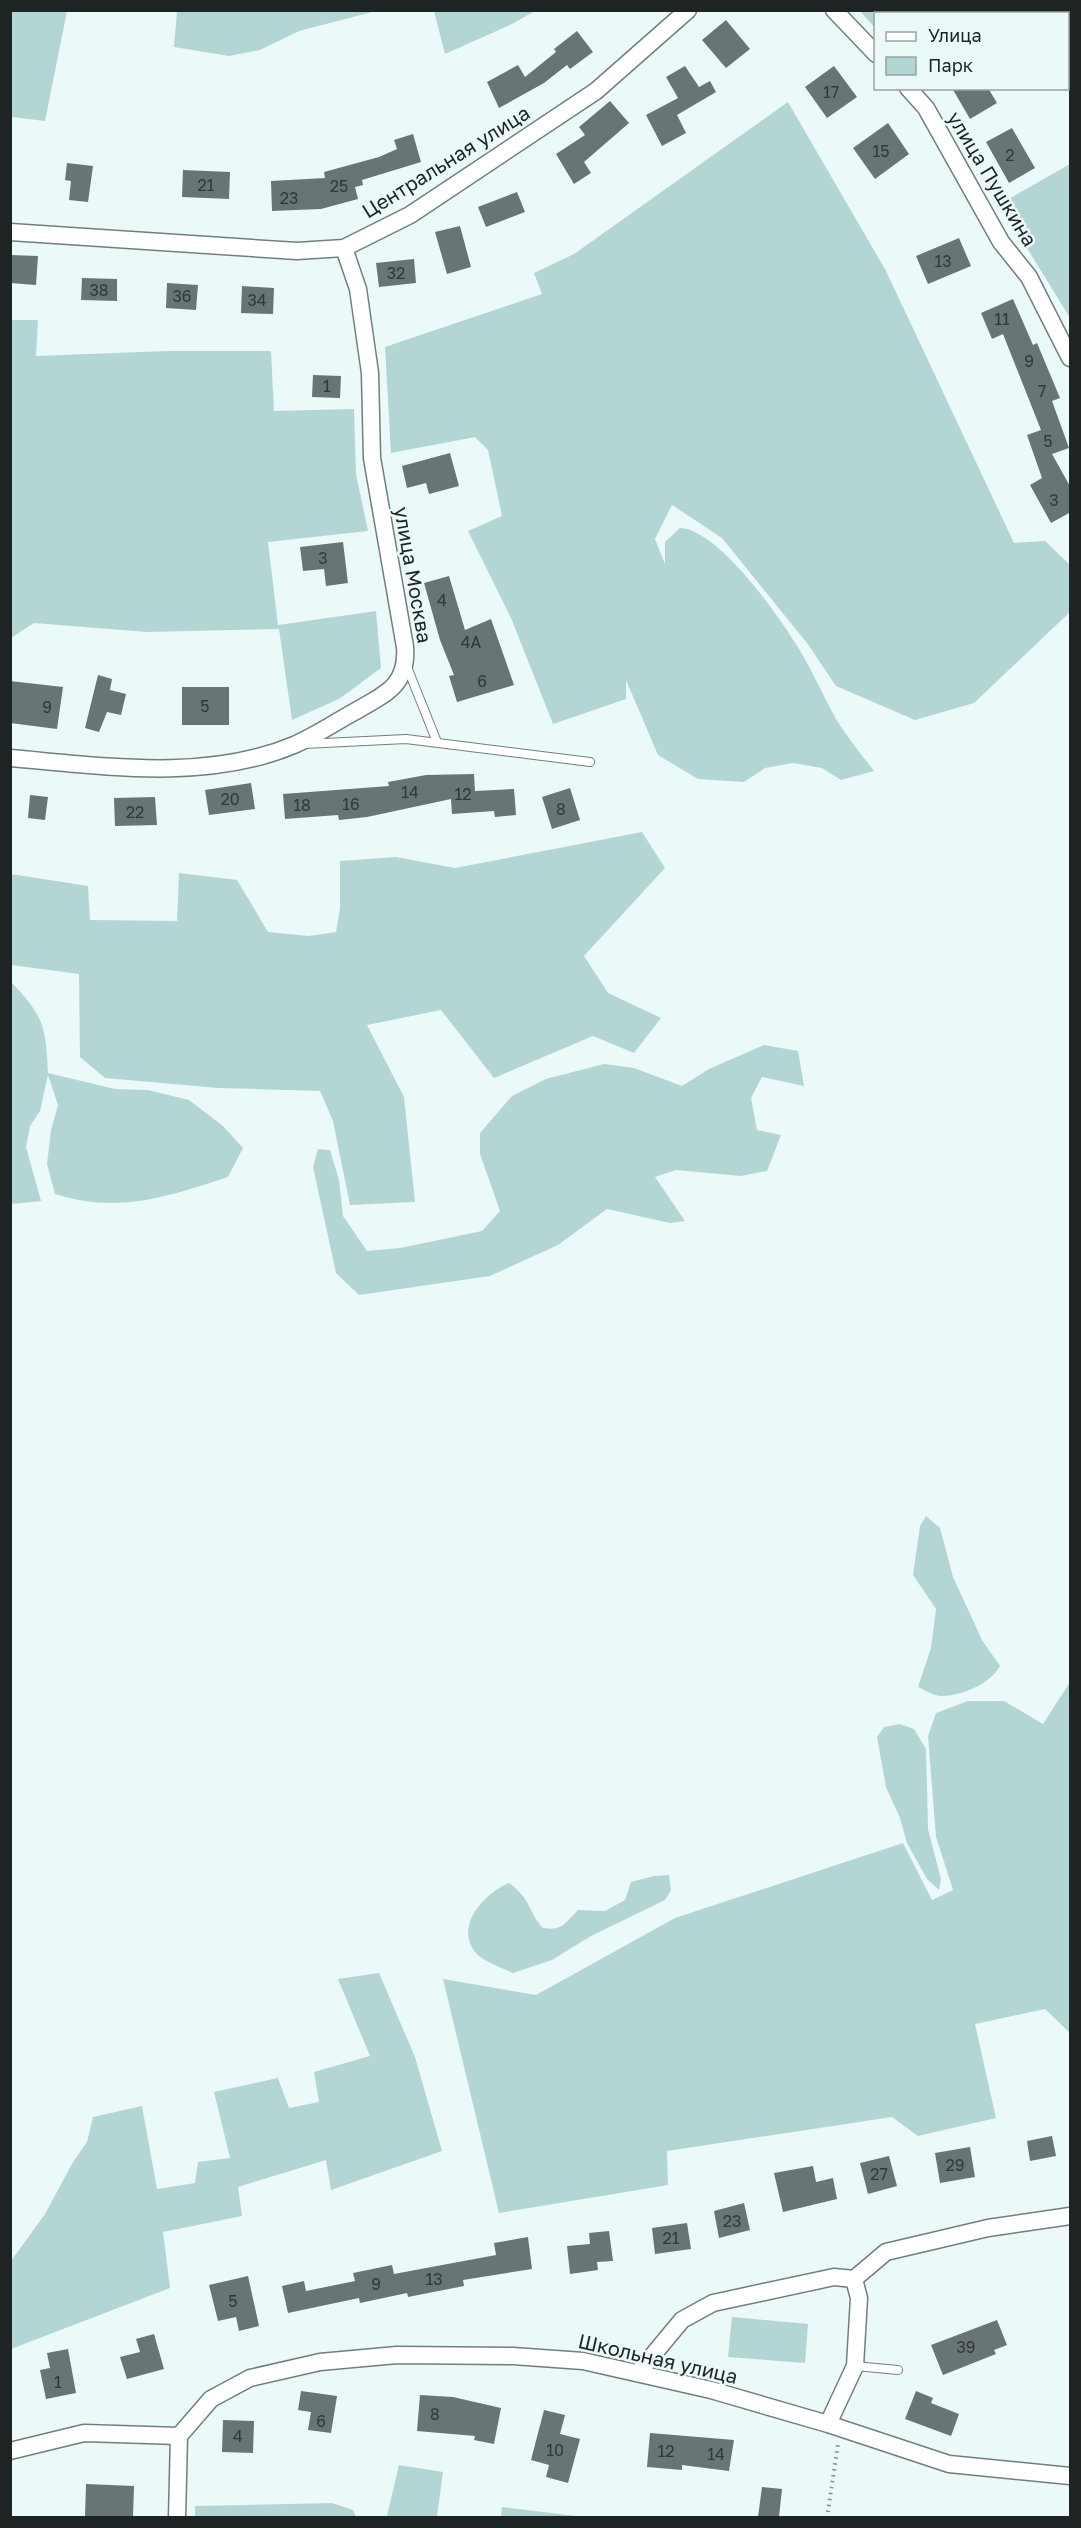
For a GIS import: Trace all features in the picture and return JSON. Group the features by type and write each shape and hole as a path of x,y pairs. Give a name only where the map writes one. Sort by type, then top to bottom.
{"street":[{"name":"Центральная улица","path":"10,232 297,251 344,248 410,215 596,91 688,10"},
{"path":"834,10 874,52"},
{"name":"улица Пушкина","path":"910,90 926,108 1001,242 1029,277 1071,358"},
{"name":"улица Москва","path":"10,758 105,766 192,768 246,760 294,745 396,685 406,667 372,458 369,362 358,289 344,248"},
{"path":"638,2373 682,2320 713,2303 834,2277 854,2279 886,2252 988,2228 1071,2216"},
{"path":"834,2426 855,2366 859,2298 854,2279"},
{"name":"Школьная улица","path":"179,2436 211,2398 250,2378 320,2362 397,2355 513,2356 583,2361 711,2390 834,2426 949,2464 1071,2475"},
{"path":"10,2451 84,2433 179,2436 177,2517"}],"lane":[{"path":"406,667 437,742"},
{"path":"294,745 406,739 590,762"},
{"path":"855,2366 898,2370"}],"path":[{"path":"827,2517 834,2426"}],"green space":[{"path":"11,10 67,11 45,121 11,117"},
{"path":"177,10 376,11 299,31 260,50 229,56 174,47"},
{"path":"434,10 535,11 512,24 445,54"},
{"path":"860,11 1070,11 1070,80 1069,12 874,12 874,27"},
{"path":"788,102 886,271 1014,543 1045,541 1070,565 1070,612 974,703 915,720 836,686 807,643 722,538 672,505 655,539 665,564 665,542 680,528 694,532 710,541 726,555 758,590 783,625 804,657 836,719 874,771 841,780 822,768 793,763 765,768 744,782 698,779 658,755 626,680 626,699 553,724 511,618 468,531 502,516 488,450 475,437 391,453 385,347 542,294 534,273 574,254"},
{"path":"1070,164 1070,318 1000,204"},
{"path":"11,320 38,320 36,356 167,351 271,351 274,411 354,409 356,474 368,531 268,542 278,625 376,611 381,668 339,699 292,720 279,629 147,632 34,623 11,638"},
{"path":"642,832 665,868 584,956 608,993 661,1018 634,1053 593,1036 494,1078 441,1010 367,1025 404,1097 415,1202 350,1205 333,1121 320,1091 218,1088 105,1078 80,1057 79,974 11,965 11,874 88,886 90,920 177,921 179,873 237,880 268,932 309,936 336,932 340,908 340,861 396,857 455,868"},
{"path":"11,982 30,1004 41,1023 46,1044 48,1073 115,1089 148,1090 189,1100 223,1126 243,1148 228,1177 184,1191 121,1203 78,1200 55,1194 47,1164 51,1130 58,1105 48,1075 40,1111 30,1126 26,1147 41,1201 11,1204"},
{"path":"764,1045 798,1051 804,1086 762,1077 751,1098 757,1130 781,1135 767,1171 741,1176 676,1170 655,1177 685,1221 670,1223 607,1209 558,1245 490,1276 359,1295 336,1273 313,1167 318,1149 330,1150 339,1180 343,1216 367,1251 400,1248 482,1231 500,1211 480,1154 480,1133 512,1096 546,1079 604,1064 634,1068 682,1086 709,1069"},
{"path":"926,1516 940,1528 953,1577 982,1640 1000,1666 990,1678 975,1688 958,1694 935,1695 918,1687 931,1648 936,1609 913,1575 920,1526"},
{"path":"1070,1682 1070,2033 1045,2009 975,2024 996,2118 918,2136 892,2117 667,2151 668,2185 499,2213 443,1979 536,1995 675,1918 903,1843 932,1900 953,1890 936,1837 928,1736 936,1713 968,1701 1004,1701 1043,1724"},
{"path":"900,1724 914,1729 926,1749 928,1829 941,1879 939,1890 927,1879 907,1843 900,1818 886,1787 877,1737 884,1727"},
{"path":"669,1875 671,1890 665,1900 591,1936 552,1960 513,1973 481,1957 473,1949 469,1939 468,1929 476,1909 492,1893 509,1883 526,1900 543,1928 550,1929 563,1925 578,1910 605,1911 625,1900 631,1882"},
{"path":"379,1973 415,2057 442,2151 331,2190 326,2160 238,2187 242,2216 163,2232 170,2288 11,2349 11,2261 45,2214 73,2162 87,2142 93,2117 142,2106 157,2189 195,2183 198,2162 230,2158 214,2092 278,2078 289,2108 319,2102 314,2072 370,2056 338,1979"},
{"path":"732,2317 808,2324 805,2363 728,2357"},
{"path":"399,2465 443,2472 437,2517 384,2517 387,2516"},
{"path":"332,2503 353,2510 356,2517 195,2517 195,2506"},
{"path":"502,2507 584,2517 501,2517"}],"building":[{"path":"726,20 750,49 726,68 702,40"},
{"path":"577,31 593,52 570,69 567,65 544,83 499,108 487,82 518,65 525,77 556,52 554,49"},
{"path":"685,66 699,87 710,81 716,92 677,115 686,133 662,146 646,115 678,98 666,77"},
{"path":"834,66 857,97 827,118 805,87"},
{"path":"953,90 989,90 997,103 970,119"},
{"path":"610,101 629,123 584,162 591,173 574,184 556,154 585,135 579,127"},
{"path":"888,123 909,154 875,179 853,148"},
{"path":"1012,128 1035,168 1009,183 986,142"},
{"path":"413,134 421,162 362,180 363,185 355,187 358,199 321,209 272,211 271,181 325,178 324,172 379,157 397,149 394,140"},
{"path":"67,163 93,166 88,202 69,200 71,181 65,180"},
{"path":"183,170 230,172 229,199 182,197"},
{"path":"517,192 525,212 486,227 478,207"},
{"path":"460,226 471,267 447,274 435,232"},
{"path":"959,238 971,266 928,284 916,256"},
{"path":"10,255 38,256 36,285 10,283"},
{"path":"414,259 416,283 379,287 376,263"},
{"path":"82,278 117,279 117,301 81,300"},
{"path":"167,283 198,285 196,310 166,308"},
{"path":"242,286 274,288 273,314 241,313"},
{"path":"1013,299 1033,345 1037,343 1060,398 1052,401 1069,448 1052,454 1071,488 1071,512 1051,523 1030,485 1042,478 1027,435 1041,430 1003,334 992,339 981,313"},
{"path":"313,375 341,376 340,398 312,397"},
{"path":"450,453 459,486 429,494 426,483 407,488 402,466"},
{"path":"343,542 348,583 326,586 324,569 303,571 300,547"},
{"path":"449,576 465,630 491,619 514,685 457,702 449,676 454,675 440,640 424,583"},
{"path":"98,675 112,679 110,690 126,694 121,715 107,712 99,732 85,728"},
{"path":"10,681 63,687 57,729 10,723"},
{"path":"182,687 229,687 229,725 182,725"},
{"path":"474,774 475,791 514,789 516,815 495,817 494,811 452,814 451,799 367,817 339,820 338,815 285,819 283,794 389,786 388,782 426,775"},
{"path":"251,783 255,809 209,815 205,790"},
{"path":"570,788 580,820 552,829 542,797"},
{"path":"30,795 48,797 45,820 28,818"},
{"path":"155,797 157,825 115,826 114,798"},
{"path":"1052,2136 1056,2156 1030,2161 1027,2141"},
{"path":"970,2147 975,2177 940,2183 935,2153"},
{"path":"889,2156 897,2186 868,2194 860,2163"},
{"path":"813,2166 816,2182 833,2178 837,2199 783,2212 774,2173"},
{"path":"744,2203 750,2230 719,2238 714,2211"},
{"path":"687,2223 691,2249 655,2254 652,2228"},
{"path":"609,2231 613,2261 597,2262 598,2270 570,2274 567,2246 590,2244 589,2233"},
{"path":"528,2237 532,2269 463,2280 464,2286 408,2297 407,2293 360,2303 359,2298 288,2313 282,2286 304,2281 306,2291 355,2281 353,2273 392,2265 394,2274 496,2255 494,2243"},
{"path":"248,2276 259,2326 239,2331 236,2317 218,2321 209,2285"},
{"path":"997,2320 1007,2345 994,2350 996,2354 943,2375 931,2345"},
{"path":"154,2334 164,2369 127,2379 120,2357 140,2352 136,2339"},
{"path":"68,2349 76,2393 46,2399 40,2370 50,2368 47,2353"},
{"path":"301,2391 337,2396 331,2433 308,2430 311,2412 298,2410"},
{"path":"916,2391 933,2398 931,2403 959,2414 951,2436 905,2419"},
{"path":"420,2395 453,2397 501,2408 494,2444 474,2440 475,2436 417,2431"},
{"path":"544,2410 565,2415 560,2434 580,2439 568,2483 546,2477 549,2465 531,2460"},
{"path":"223,2420 254,2421 253,2453 222,2452"},
{"path":"650,2433 734,2440 729,2471 682,2465 682,2470 647,2467"},
{"path":"86,2484 134,2486 133,2517 85,2517"},
{"path":"762,2487 782,2489 779,2517 758,2517"}]}
